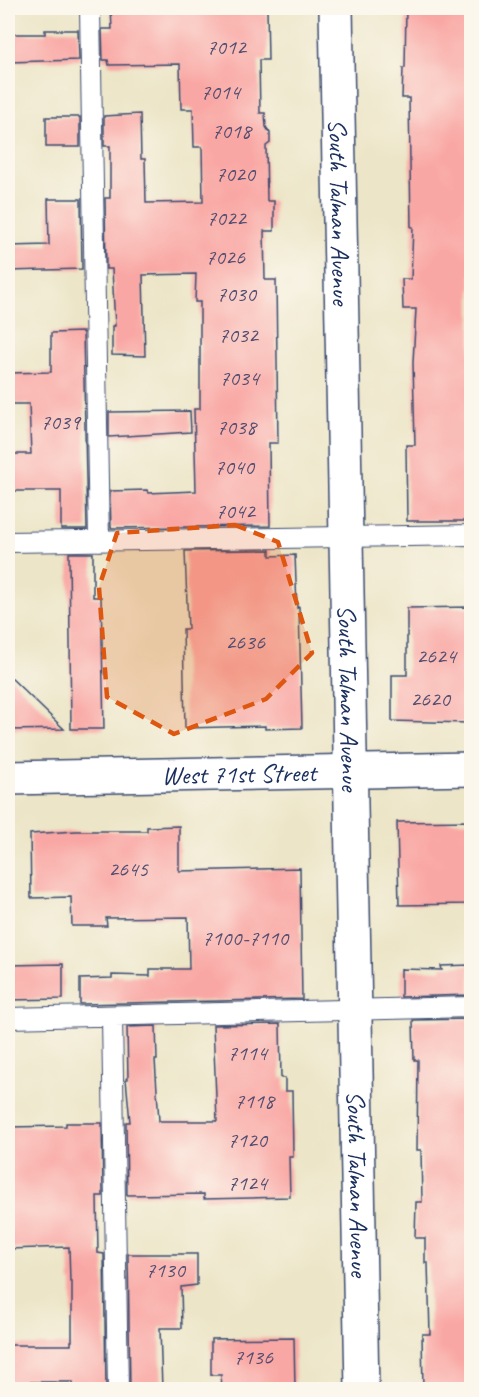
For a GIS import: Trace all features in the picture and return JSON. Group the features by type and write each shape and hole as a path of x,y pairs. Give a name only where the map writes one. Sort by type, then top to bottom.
{"street":[{"name":"South Talman Avenue","path":"336,8 362,1389"},
{"name":"West 71st Street","path":"8,778 471,769"}],"lane":[{"path":"90,8 99,541"},
{"path":"8,542 471,535"},
{"path":"8,1018 471,1007"},
{"path":"112,1016 118,1389"}],"highlighted area":[{"path":"235,525 278,542 312,653 266,699 174,734 107,697 99,587 117,533"}],"building":[{"path":"111,8 267,8 268,60 259,60 260,113 265,113 266,127 270,133 270,143 266,146 267,201 274,201 274,231 264,231 265,280 276,280 278,443 269,443 270,526 111,528 110,491 147,490 148,493 196,491 194,409 200,409 200,302 195,302 196,274 143,275 145,356 112,355 112,326 115,326 112,269 106,269 105,198 110,198 110,146 104,146 104,116 140,114 141,159 145,159 146,203 203,202 202,147 194,147 193,109 181,109 180,64 109,65 108,60 103,60 102,29 112,29"},
{"path":"406,8 471,8 471,521 407,521 406,445 415,445 413,362 416,309 403,309 402,279 411,279 413,227 411,227 409,98 402,98"},
{"path":"45,30 78,30 79,60 8,62 8,34 45,34"},
{"path":"46,117 80,117 80,147 46,147"},
{"path":"48,199 81,199 82,269 8,271 8,246 49,245"},
{"path":"83,332 87,529 61,529 61,491 8,491 8,454 31,454 29,404 8,404 8,373 51,372 51,333"},
{"path":"190,411 191,432 109,437 109,412"},
{"path":"270,550 270,556 295,555 297,608 299,607 302,728 265,729 265,726 185,728 183,629 188,629 185,551"},
{"path":"69,553 93,553 93,597 101,597 104,729 71,729"},
{"path":"471,607 471,661 468,661 469,723 392,721 392,675 407,675 407,608"},
{"path":"8,675 64,729 8,730"},
{"path":"471,821 471,904 399,905 397,822"},
{"path":"179,826 179,871 300,868 302,999 80,1004 80,979 112,978 112,975 150,976 150,969 189,969 188,917 106,918 107,926 72,926 71,897 31,898 30,834 76,831 147,831 147,827"},
{"path":"63,964 63,999 8,1000 8,965"},
{"path":"470,965 470,995 401,997 401,969 442,970 441,966"},
{"path":"471,1019 471,1389 423,1389 422,1334 430,1334 425,1238 415,1238 416,1202 422,1202 421,1150 417,1150 418,1060 414,1060 413,1020"},
{"path":"280,1024 281,1078 285,1078 285,1091 292,1091 293,1157 289,1157 290,1197 204,1199 204,1194 127,1195 126,1122 130,1122 126,1079 128,1079 127,1027 156,1026 157,1060 155,1060 159,1121 217,1121 213,1025"},
{"path":"66,1123 102,1123 103,1196 97,1196 98,1253 104,1254 106,1389 73,1389 73,1382 8,1382 8,1345 71,1345 72,1282 70,1282 69,1247 8,1249 8,1127 66,1126"},
{"path":"128,1254 197,1254 197,1285 181,1287 182,1328 160,1328 162,1389 130,1389"},
{"path":"294,1338 295,1389 222,1389 221,1375 211,1375 211,1339"}]}
